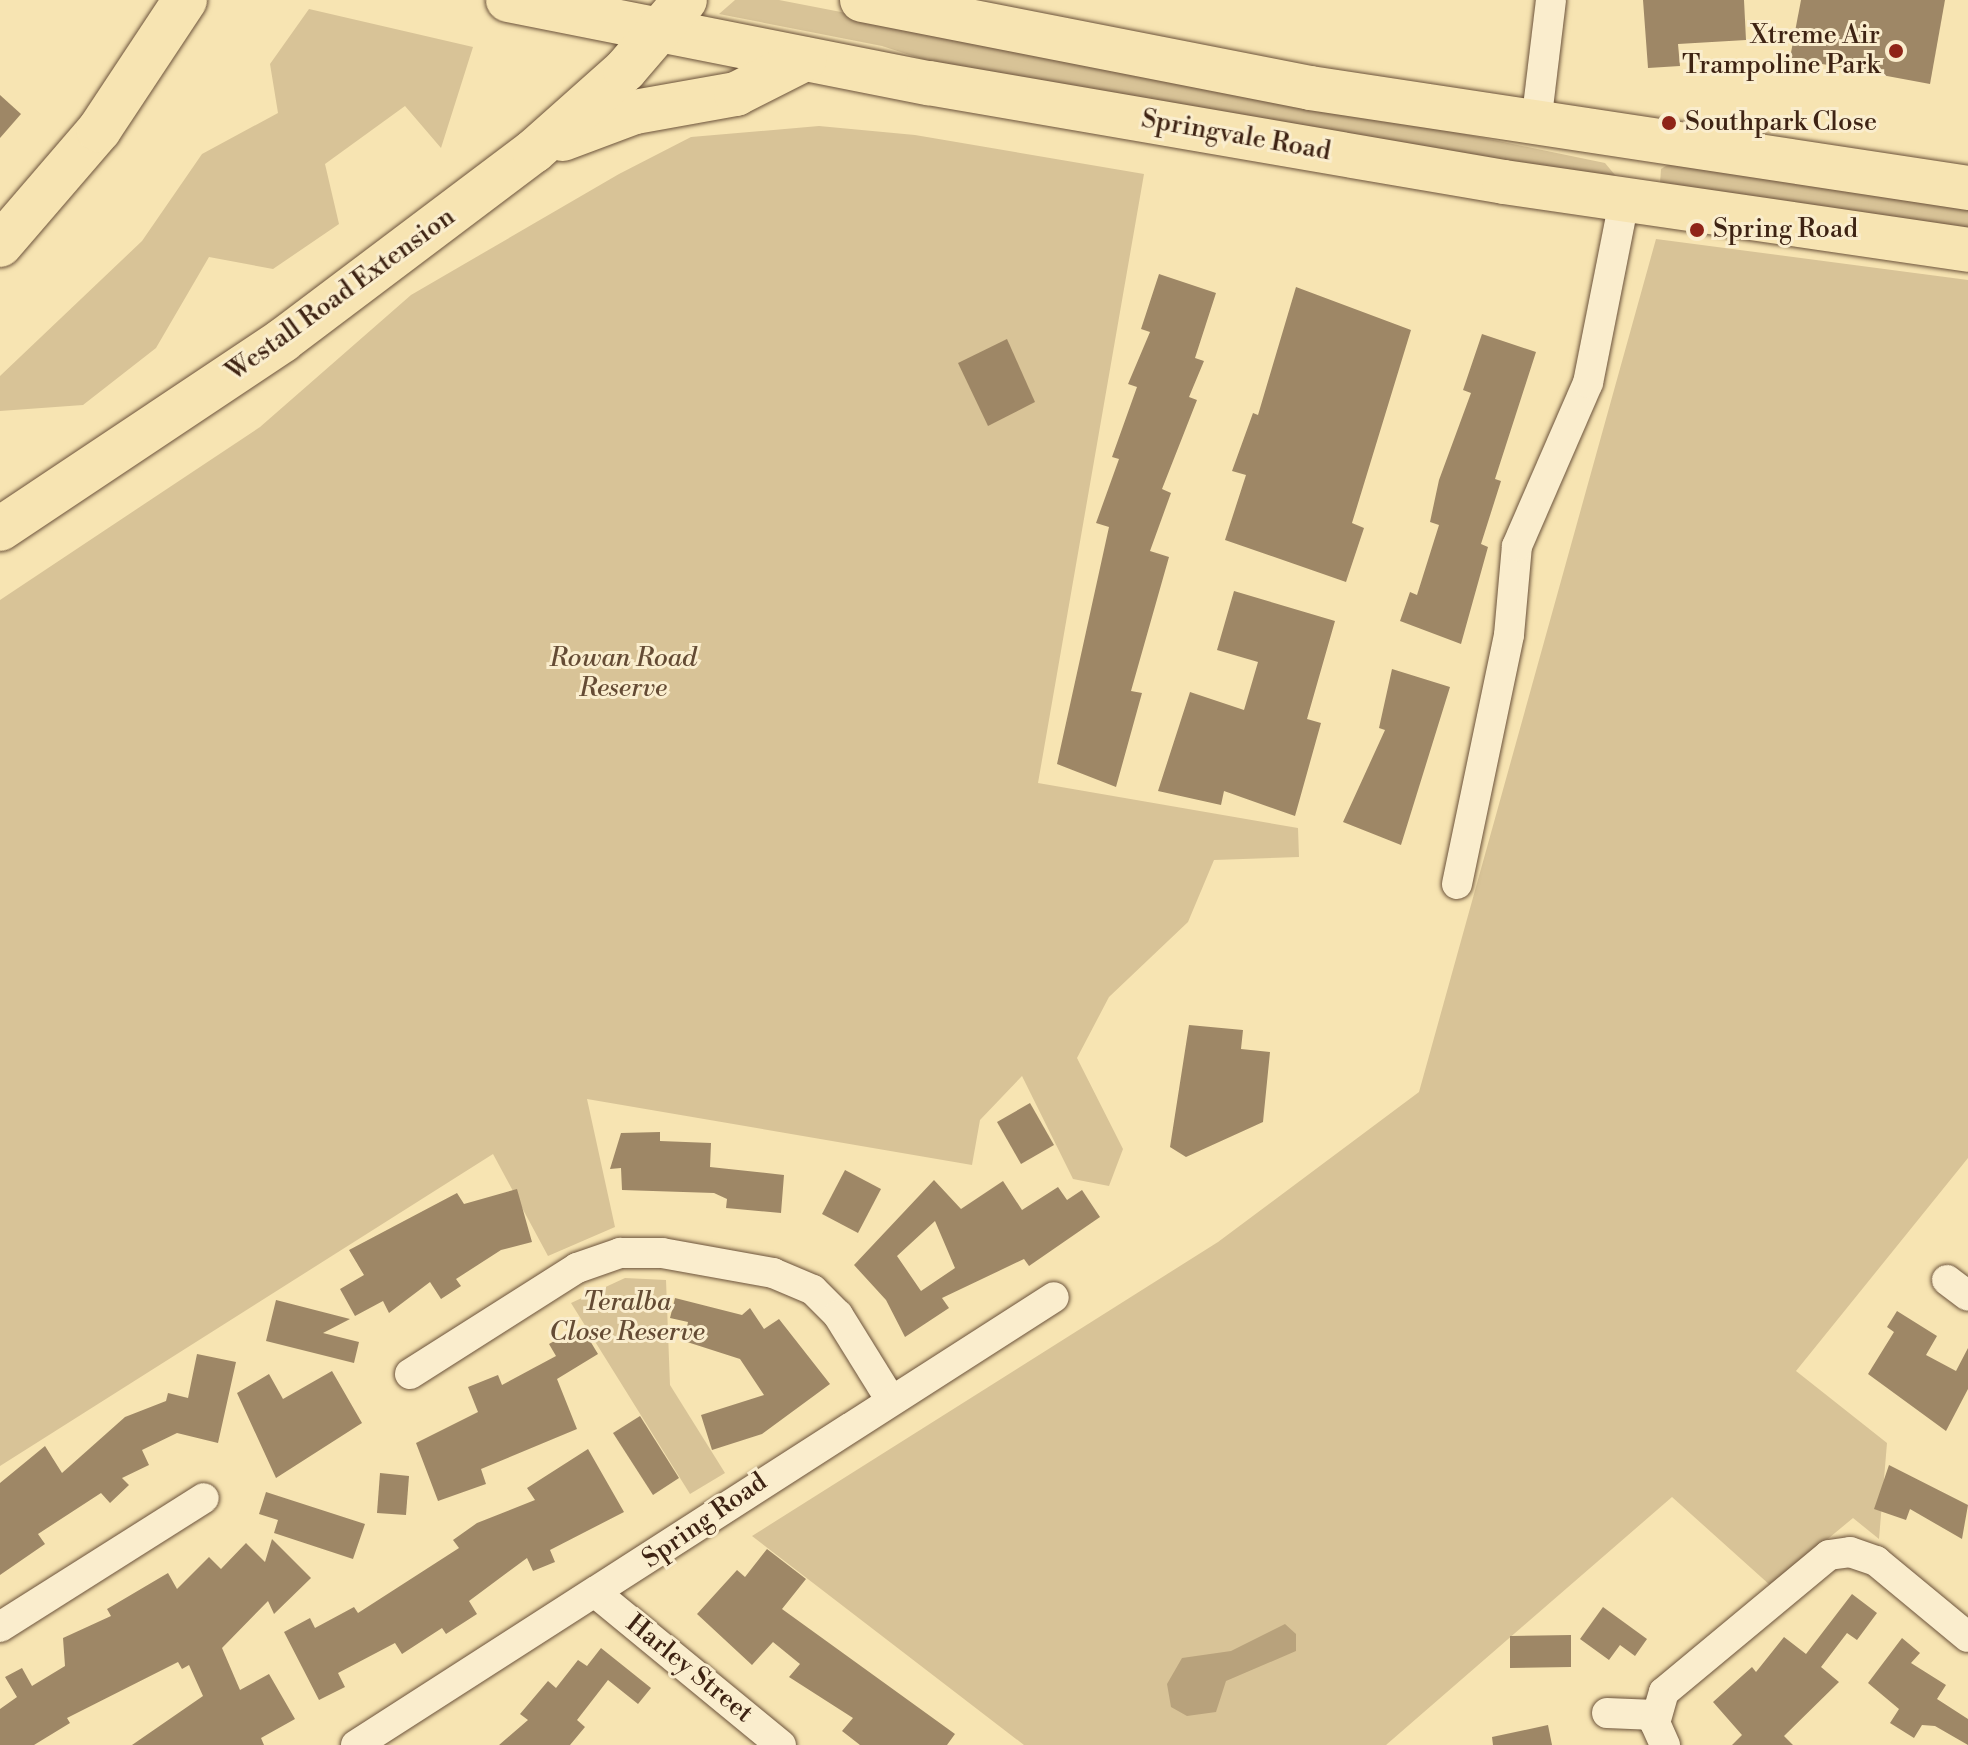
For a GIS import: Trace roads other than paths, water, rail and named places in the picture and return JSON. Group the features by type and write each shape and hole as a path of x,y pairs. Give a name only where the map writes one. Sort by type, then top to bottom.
{"highway":[{"path":"143,66 148,0"},
{"path":"0,245 75,161 143,66 185,0"},
{"name":"Springvale Road","path":"508,0 672,15 805,59 1624,202 1968,250"},
{"path":"862,0 1181,64 1633,140 1968,188"},
{"name":"Westall Road Extension","path":"0,529 270,349 534,151 672,15"},
{"path":"534,151 635,112 736,94 805,59"},
{"path":"1624,202 1633,140"}],"street":[{"path":"1536,124 1551,0"},
{"path":"1457,884 1509,635 1517,546 1584,395 1624,202"},
{"path":"410,1374 588,1262 662,1253 773,1273 813,1290 838,1315 890,1399"},
{"name":"Spring Road","path":"356,1745 597,1594 890,1399 1054,1297"},
{"path":"0,1627 204,1498"},
{"path":"1665,1745 1655,1715 1670,1685 1829,1555 1870,1557 1968,1637"},
{"name":"Harley Street","path":"597,1594 781,1745"},
{"path":"1607,1713 1655,1715"}],"place":[{"name":"Xtreme Air Trampoline Park","path":"1896,51"},
{"name":"Southpark Close","path":"1669,123"},
{"name":"Spring Road","path":"1697,230"}],"park label":[{"name":"Rowan Road Reserve","path":"623,674"},
{"name":"Teralba Close Reserve","path":"627,1318"}]}
